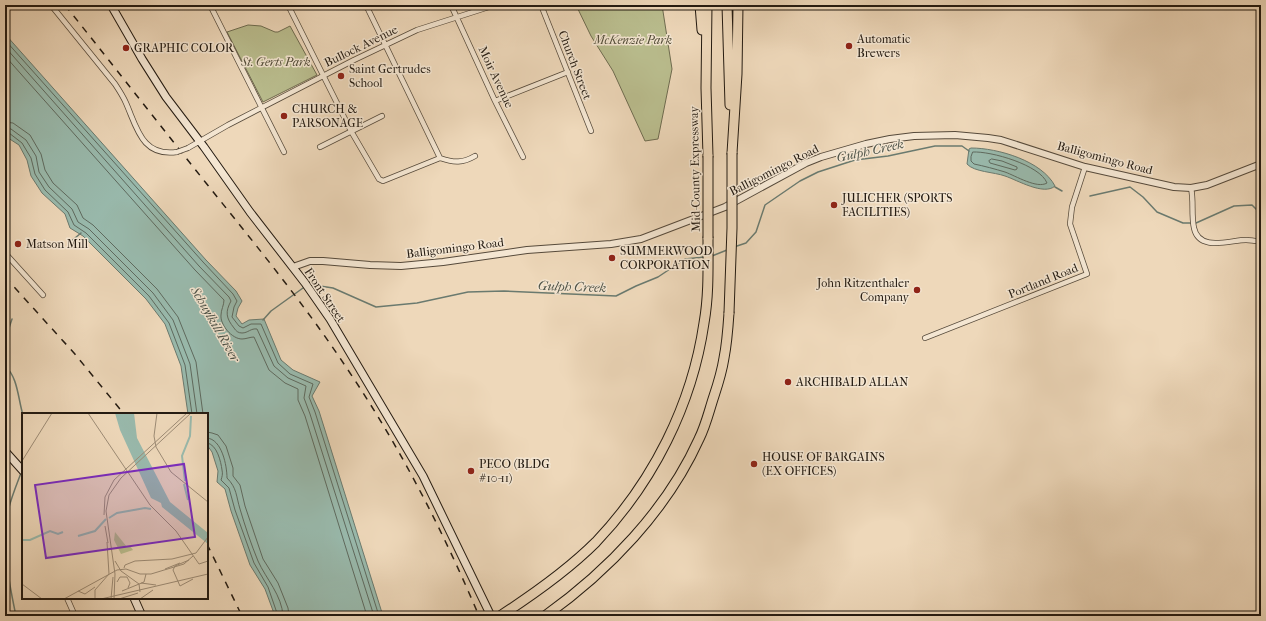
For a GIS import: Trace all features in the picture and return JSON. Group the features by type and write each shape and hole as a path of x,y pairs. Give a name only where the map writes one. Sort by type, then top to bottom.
{"highway":[{"path":"700,5 706,88"},
{"name":"Mid-County Expressway","path":"500,616 545,585 568,566 595,542 618,517 639,490 661,453 673,429 689,388 704,323 708,255 706,88 707,5"},
{"path":"544,616 587,583 615,556 648,520 669,494 700,439 707,421 724,359 729,313 732,228 732,153 727,5"},
{"path":"732,153 737,74 738,5"}],"main road":[{"name":"Front Street","path":"111,5 149,71 250,212 305,283 330,319 426,482 491,616"},
{"path":"5,451 22,470"},
{"path":"134,599 142,616"}],"street":[{"name":"Bullock Avenue","path":"52,5 115,84 123,97 142,140 157,150 169,153 188,148 228,124 417,30 456,16 494,5"},
{"path":"210,5 284,152"},
{"path":"288,5 351,131 379,179 384,181 440,158 452,162 460,162 467,161 475,156"},
{"path":"366,5 440,158"},
{"name":"Moir Avenue","path":"451,5 495,101 523,157"},
{"name":"Church Street","path":"541,5 591,131"},
{"path":"495,101 568,72"},
{"path":"320,147 382,116"},
{"name":"Balligomingo Road","path":"293,267 310,262 323,261 402,266 443,262 527,250 604,245 641,239 725,207 816,159 866,144 914,136 955,135 1001,140 1085,167 1174,187 1191,188 1207,185 1261,164"},
{"name":"Portland Road","path":"924,338 1087,274 1070,224 1072,207 1085,167"},
{"path":"1191,188 1194,228 1196,234 1202,240 1213,244 1244,240 1261,242"},
{"path":"5,253 43,295"},
{"path":"67,599 75,616"}],"green space":[{"name":"McKenzie Park","path":"576,5 662,5 672,69 658,139 645,141 613,71 591,36"},
{"name":"St. Gerts Park","path":"248,25 261,26 275,32 290,26 317,75 263,102 227,32"}],"water":[{"name":"Schuylkill River","path":"5,34 206,260 236,291 242,301 236,316 242,324 249,320 264,319 281,360 293,370 320,382 312,396 319,411 383,616 275,616 265,589 250,565 225,489 217,482 218,471 212,452 208,446 208,413 188,413 181,366 165,324 146,299 83,236 70,228 65,214 42,193 31,176 27,160 19,145 5,136"},
{"path":"969,149 994,150 1006,153 1030,163 1049,177 1055,186 1050,189 1038,188 1023,184 1005,176 974,169 967,164"}],"waterway":[{"name":"Gulph Creek","path":"734,247 746,243 756,232 765,205 800,181 818,172 855,160 888,156 935,146 962,146 969,151"},
{"name":"Gulph Creek","path":"1055,187 1062,191"},
{"name":"Gulph Creek","path":"1090,196 1130,187 1143,197 1157,212 1183,223 1196,223 1234,206 1252,205 1261,214"},
{"path":"69,243 81,233"},
{"name":"Gulph Creek","path":"712,256 727,250"},
{"name":"Gulph Creek","path":"311,287 320,286 333,288 376,307 417,303 468,292 504,291 616,296 658,277 685,259 704,257"},
{"name":"Gulph Creek","path":"263,320 271,311 306,287"},
{"path":"5,340 12,319"},
{"path":"5,366 13,376 23,413"},
{"path":"16,616 7,564 5,537 8,511 21,473"}],"railway":[{"path":"65,5 279,275 332,346 367,399 420,490 451,553 479,616"},
{"path":"5,277 74,353 123,413"},
{"path":"208,546 242,616"}],"place":[{"name":"Automatic Brewers","path":"849,46"},
{"name":"GRAPHIC COLOR","path":"126,48"},
{"name":"Saint Gertrudes School","path":"341,76"},
{"name":"CHURCH & PARSONAGE","path":"284,116"},
{"name":"JULICHER (SPORTS FACILITIES)","path":"834,205"},
{"name":"Matson Mill","path":"18,244"},
{"name":"SUMMERWOOD CORPORATION","path":"612,258"},
{"name":"John Ritzenthaler Company","path":"917,290"},
{"name":"ARCHIBALD ALLAN","path":"788,382"},
{"name":"HOUSE OF BARGAINS (EX OFFICES)","path":"754,464"},
{"name":"PECO (BLDG #10-11)","path":"471,471"}]}
